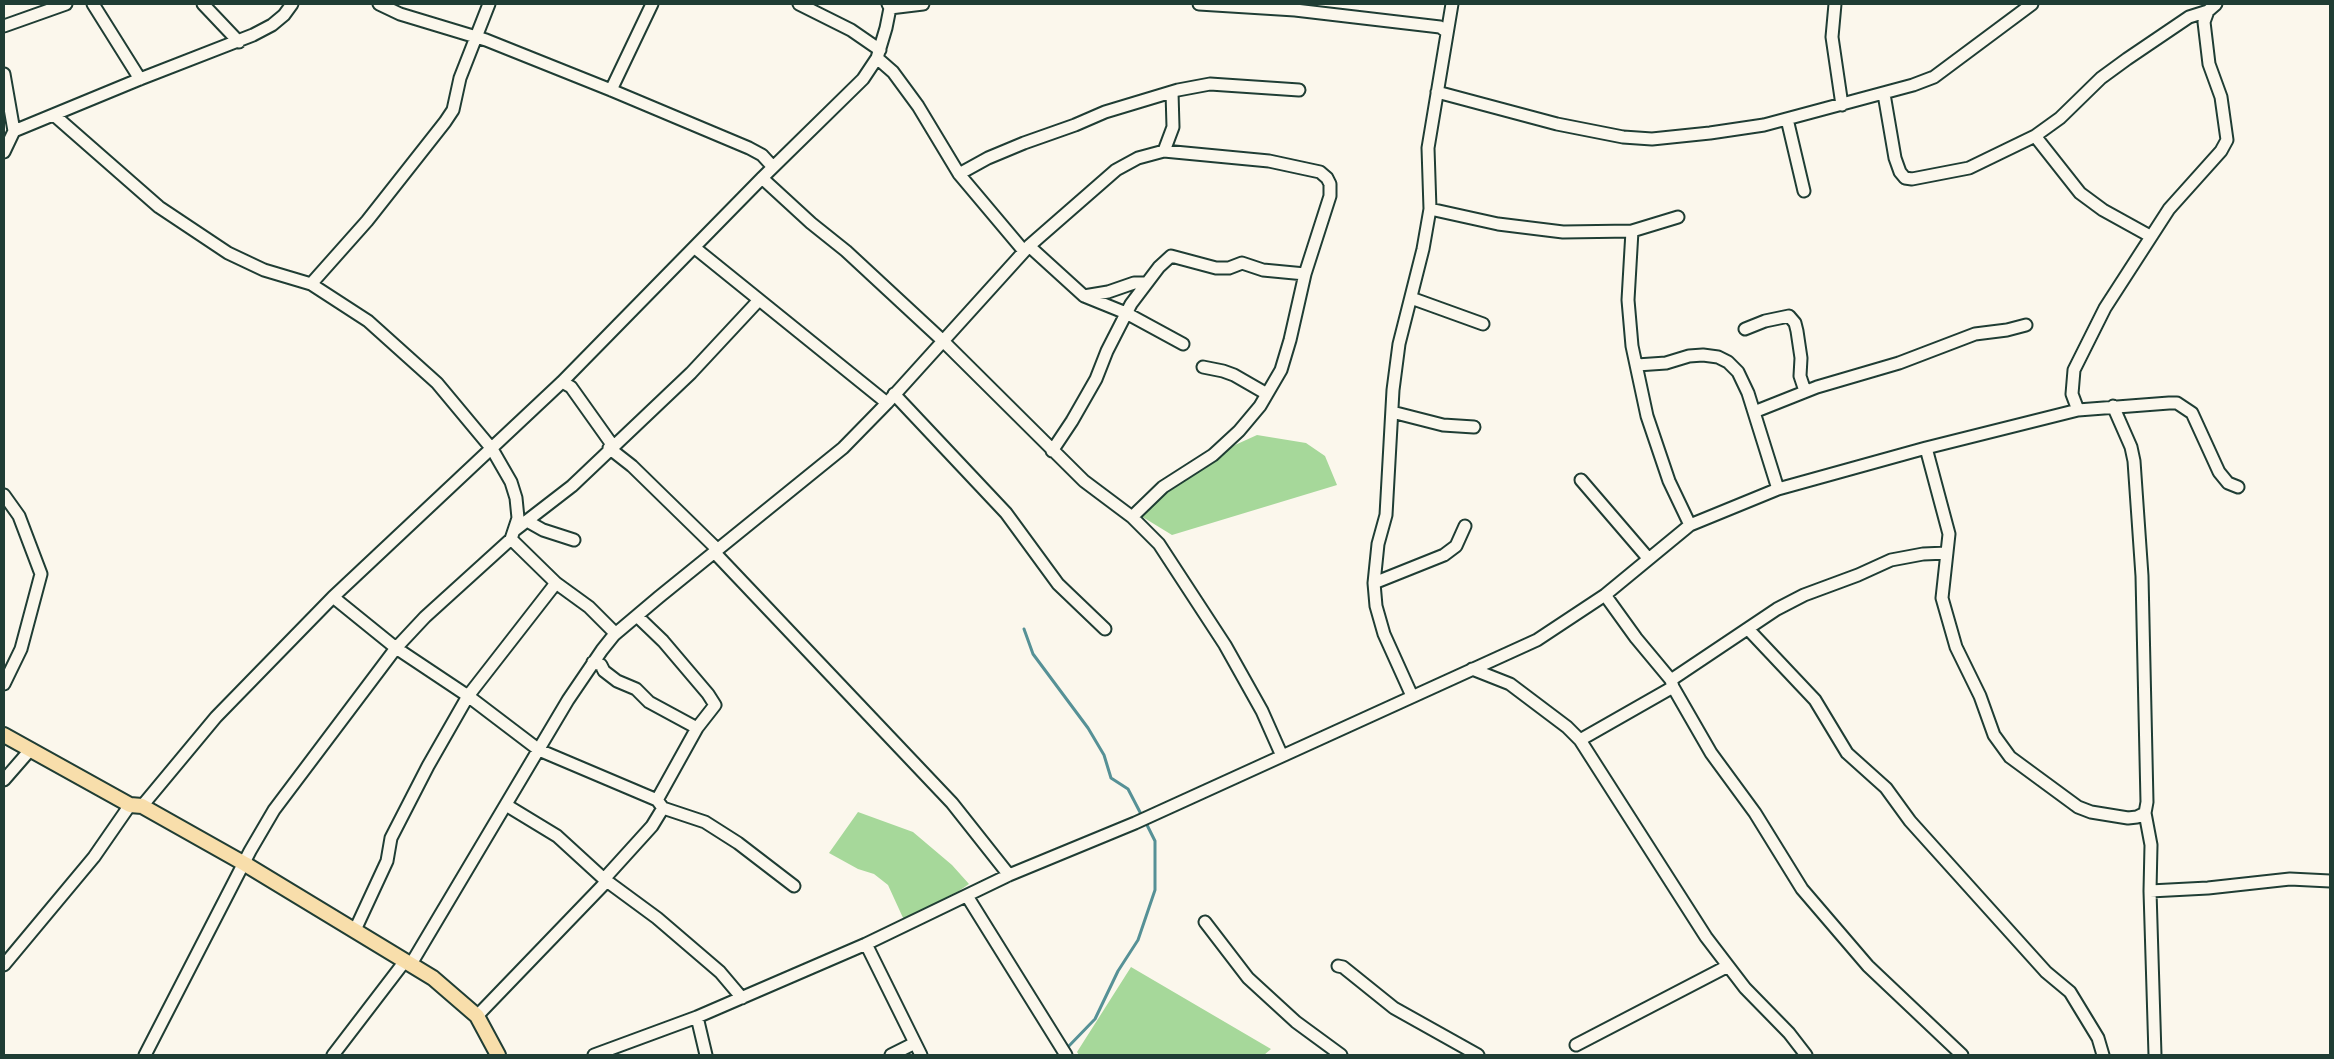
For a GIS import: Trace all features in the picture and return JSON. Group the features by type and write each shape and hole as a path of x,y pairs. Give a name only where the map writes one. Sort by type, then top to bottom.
{"main road":[{"path":"4,735 245,864 433,978 477,1016 498,1055"}],"street":[{"path":"4,26 66,4"},
{"path":"93,4 140,79"},
{"path":"203,4 239,42"},
{"path":"14,130 140,79 239,42 272,25 284,15 292,4"},
{"path":"379,4 400,14 475,37 611,90 749,148 762,156 773,167"},
{"path":"311,284 367,221 453,110 460,78 489,4"},
{"path":"611,90 652,4"},
{"path":"800,4 851,30 879,54 918,106 959,174 1026,248 1084,296 1126,313 1183,344"},
{"path":"4,965 136,806 216,717 333,597 562,382 762,178 863,79 879,54 889,6 923,4"},
{"path":"1199,4 1296,7 1440,27 1447,32"},
{"path":"1412,696 1384,634 1376,606 1374,583 1378,544 1386,516 1392,412 1399,344 1412,298 1430,209 1428,148 1452,4"},
{"path":"1835,4 1832,37 1842,106"},
{"path":"1437,92 1557,124 1623,137 1652,139 1710,133 1787,119 1842,106 1934,77 2032,4"},
{"path":"1884,94 1895,158 1900,172 1905,178 1912,179 1969,168 2035,136 2060,118 2101,78 2127,59 2189,17 2212,7"},
{"path":"2078,410 2072,394 2074,370 2105,308 2169,209 2221,151 2227,140 2221,97 2209,64 2204,22 2212,7"},
{"path":"4,74 14,130 4,152"},
{"path":"959,174 988,158 1024,143 1105,112 1172,92 1210,84 1299,90"},
{"path":"1164,150 1172,129 1172,92"},
{"path":"54,115 160,207 228,254 264,270 311,284 368,321 437,383 492,449 511,482 518,518 513,535"},
{"path":"1787,119 1804,191"},
{"path":"1172,129 1180,144 1194,153"},
{"path":"2035,136 2080,193 2103,210 2150,236"},
{"path":"333,1055 408,962 593,662 614,635 843,448 890,399 1026,248 1116,170 1138,158 1164,150 1270,161 1320,172 1327,178 1330,184 1330,196 1305,274 1281,370 1260,406 1239,431 1213,455 1163,487 1132,517"},
{"path":"762,178 810,223 846,251 942,340 1052,451 1104,498 1132,517 1158,544 1225,645 1262,711 1282,756"},
{"path":"1430,209 1521,228 1563,232 1632,231 1678,218"},
{"path":"1632,231 1628,300 1632,346 1647,416 1669,481 1690,526"},
{"path":"695,248 890,399 1006,513 1058,584 1105,629"},
{"path":"1052,451 1096,379 1107,351 1126,313 1146,283 1171,256 1216,268 1229,268 1242,263 1263,270 1305,274"},
{"path":"1084,296 1108,292 1134,283 1146,283"},
{"path":"1412,298 1483,324"},
{"path":"145,1055 274,810 396,648 527,521 572,486 690,372 760,300"},
{"path":"1744,329 1765,321 1789,316 1795,323 1797,331 1800,376 1805,391"},
{"path":"1754,412 1805,391 1849,376 1899,363 1975,334 2007,330 2026,325"},
{"path":"1636,365 1666,363 1689,356 1718,357 1728,362 1738,372 1754,412 1778,489"},
{"path":"1203,367 1234,375 1267,394"},
{"path":"562,382 571,387 611,447 716,552 932,782 994,854 1009,875"},
{"path":"594,1055 697,1017 866,944 1009,875 1155,815 1537,640 1605,595 1648,558 1690,526 1778,489 1926,448 2078,410 2169,403 2177,403 2192,413 2219,472 2228,483 2238,487"},
{"path":"2114,406 2131,447 2134,461 2142,576 2147,802 2141,815"},
{"path":"1392,412 1443,425 1474,427"},
{"path":"1926,448 1946,516 1949,534 1942,598 1956,647 1980,696 1994,736 2010,757 2078,807 2113,816 2141,815"},
{"path":"1581,480 1648,558"},
{"path":"4,495 18,516 41,574 39,588 21,649 4,684"},
{"path":"527,521 544,530 574,540"},
{"path":"1374,583 1444,555 1456,546 1465,526"},
{"path":"513,535 556,582 589,607 612,630 614,635"},
{"path":"1580,740 1672,683 1777,609 1804,595 1858,576 1891,560 1923,554 1947,553"},
{"path":"355,930 387,861 391,838 428,766 468,696 556,582"},
{"path":"1605,595 1672,683 1711,753 1755,813 1802,889 1868,966 1962,1055"},
{"path":"333,597 396,648 468,696 539,750 705,822 794,886"},
{"path":"477,1016 606,880 652,826 660,804 697,728 713,710 714,702 664,640 636,616"},
{"path":"1748,629 1815,700 1848,753 1886,788 1910,821 2046,972 2070,992 2098,1038 2103,1055"},
{"path":"593,662 601,665 604,671 617,681 636,689 649,702 697,728"},
{"path":"1472,669 1510,684 1567,727 1580,740 1706,937 1745,988 1789,1033 1806,1055"},
{"path":"4,780 31,750"},
{"path":"506,805 557,836 606,880 657,918 720,972 742,998"},
{"path":"2141,815 2149,831 2155,1055"},
{"path":"2150,891 2290,879 2330,881"},
{"path":"967,896 1066,1055"},
{"path":"1205,922 1248,978 1296,1022 1341,1055"},
{"path":"866,944 921,1055"},
{"path":"1338,966 1343,967 1394,1008 1478,1055"},
{"path":"1576,1046 1728,966"},
{"path":"697,1017 706,1055"},
{"path":"891,1055 915,1043"}],"green space":[{"path":"1257,435 1306,443 1325,456 1337,485 1172,535 1141,516 1161,497 1235,445"},
{"path":"858,812 913,832 952,865 969,884 904,920 888,885 874,874 858,869 829,853"},
{"path":"1131,967 1271,1049 1264,1055 1079,1055 1077,1052"}],"waterway":[{"path":"1024,629 1033,654 1088,728 1104,755 1111,778 1128,789 1142,816"},
{"path":"1066,1049 1095,1019 1118,971 1138,940 1155,890 1155,841 1145,821"}]}
